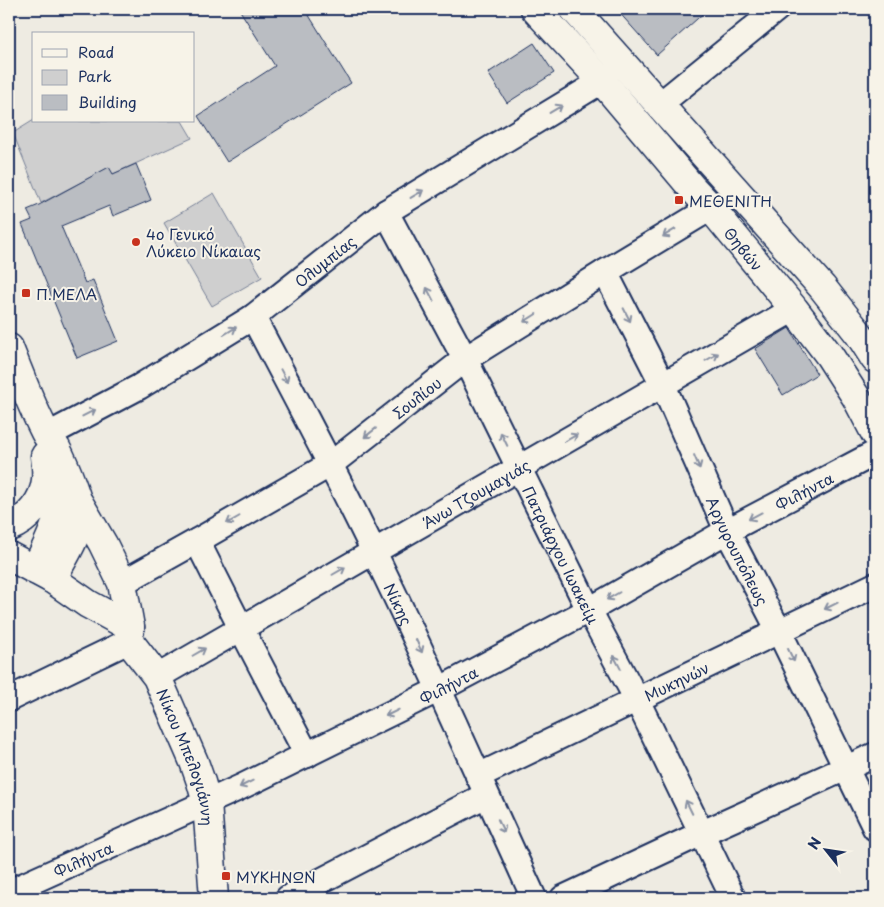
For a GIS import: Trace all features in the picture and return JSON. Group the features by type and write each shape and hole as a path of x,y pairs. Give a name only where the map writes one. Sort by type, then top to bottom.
{"main road":[{"name":"Θηβών","path":"535,9 602,81 711,208 794,309 829,354 856,397 875,433"},
{"name":"Θηβών","path":"574,9 832,299 859,334 875,359"},
{"path":"9,348 46,446 54,487 60,497 58,518 49,542 44,574"},
{"path":"46,446 55,446 79,503 103,544 122,583 130,634"},
{"path":"9,527 22,521 39,502 46,484 46,446"},
{"path":"44,574 73,540 80,520 79,503"},
{"path":"9,556 44,574 130,634"},
{"name":"Νίκου Μπελογιάννη","path":"130,634 156,677 194,762 207,803 214,898"}],"street":[{"path":"659,105 777,9"},
{"name":"Ολυμπίας","path":"46,446 253,317 386,212 602,81"},
{"name":"Σουλίου","path":"122,583 331,464 465,359 711,208"},
{"name":"Πατριάρχου Ιωακείμ","path":"386,212 465,359 589,610 637,700 734,898"},
{"name":"Αργυρουπόλεως","path":"604,272 663,385 727,531 779,631 875,828"},
{"name":"Άνω Τζουμαγιάς","path":"156,677 794,309"},
{"name":"Νίκης","path":"253,317 331,464 374,551 440,689 534,898"},
{"name":"Φιλήντα","path":"9,892 207,803 440,689 589,610 727,531 875,453"},
{"path":"197,541 307,755"},
{"name":"Μυκηνών","path":"288,898 482,786 637,700 875,585"},
{"path":"9,699 130,634"},
{"path":"563,898 875,755"}],"green space":[{"path":"32,121 183,122 192,138 113,174 108,168 41,203 13,133"},
{"path":"214,193 262,277 212,306 164,223"}],"building":[{"path":"239,9 305,9 351,83 227,162 198,116 275,66"},
{"path":"616,9 708,9 657,55"},
{"path":"534,43 554,73 507,103 488,73"},
{"path":"136,164 151,200 113,216 109,206 61,226 85,283 93,280 118,341 77,358 22,224 32,220 27,210 109,167 113,174"},
{"path":"789,328 817,374 783,395 755,349"}],"place":[{"name":"ΜΕΘΕΝΙΤΗ","path":"679,200"},
{"name":"4ο Γενικό Λύκειο Νίκαιας","path":"136,242"},
{"name":"Π.ΜΕΛΑ","path":"26,293"},
{"name":"ΜΥΚΗΝΩΝ","path":"226,876"}]}
